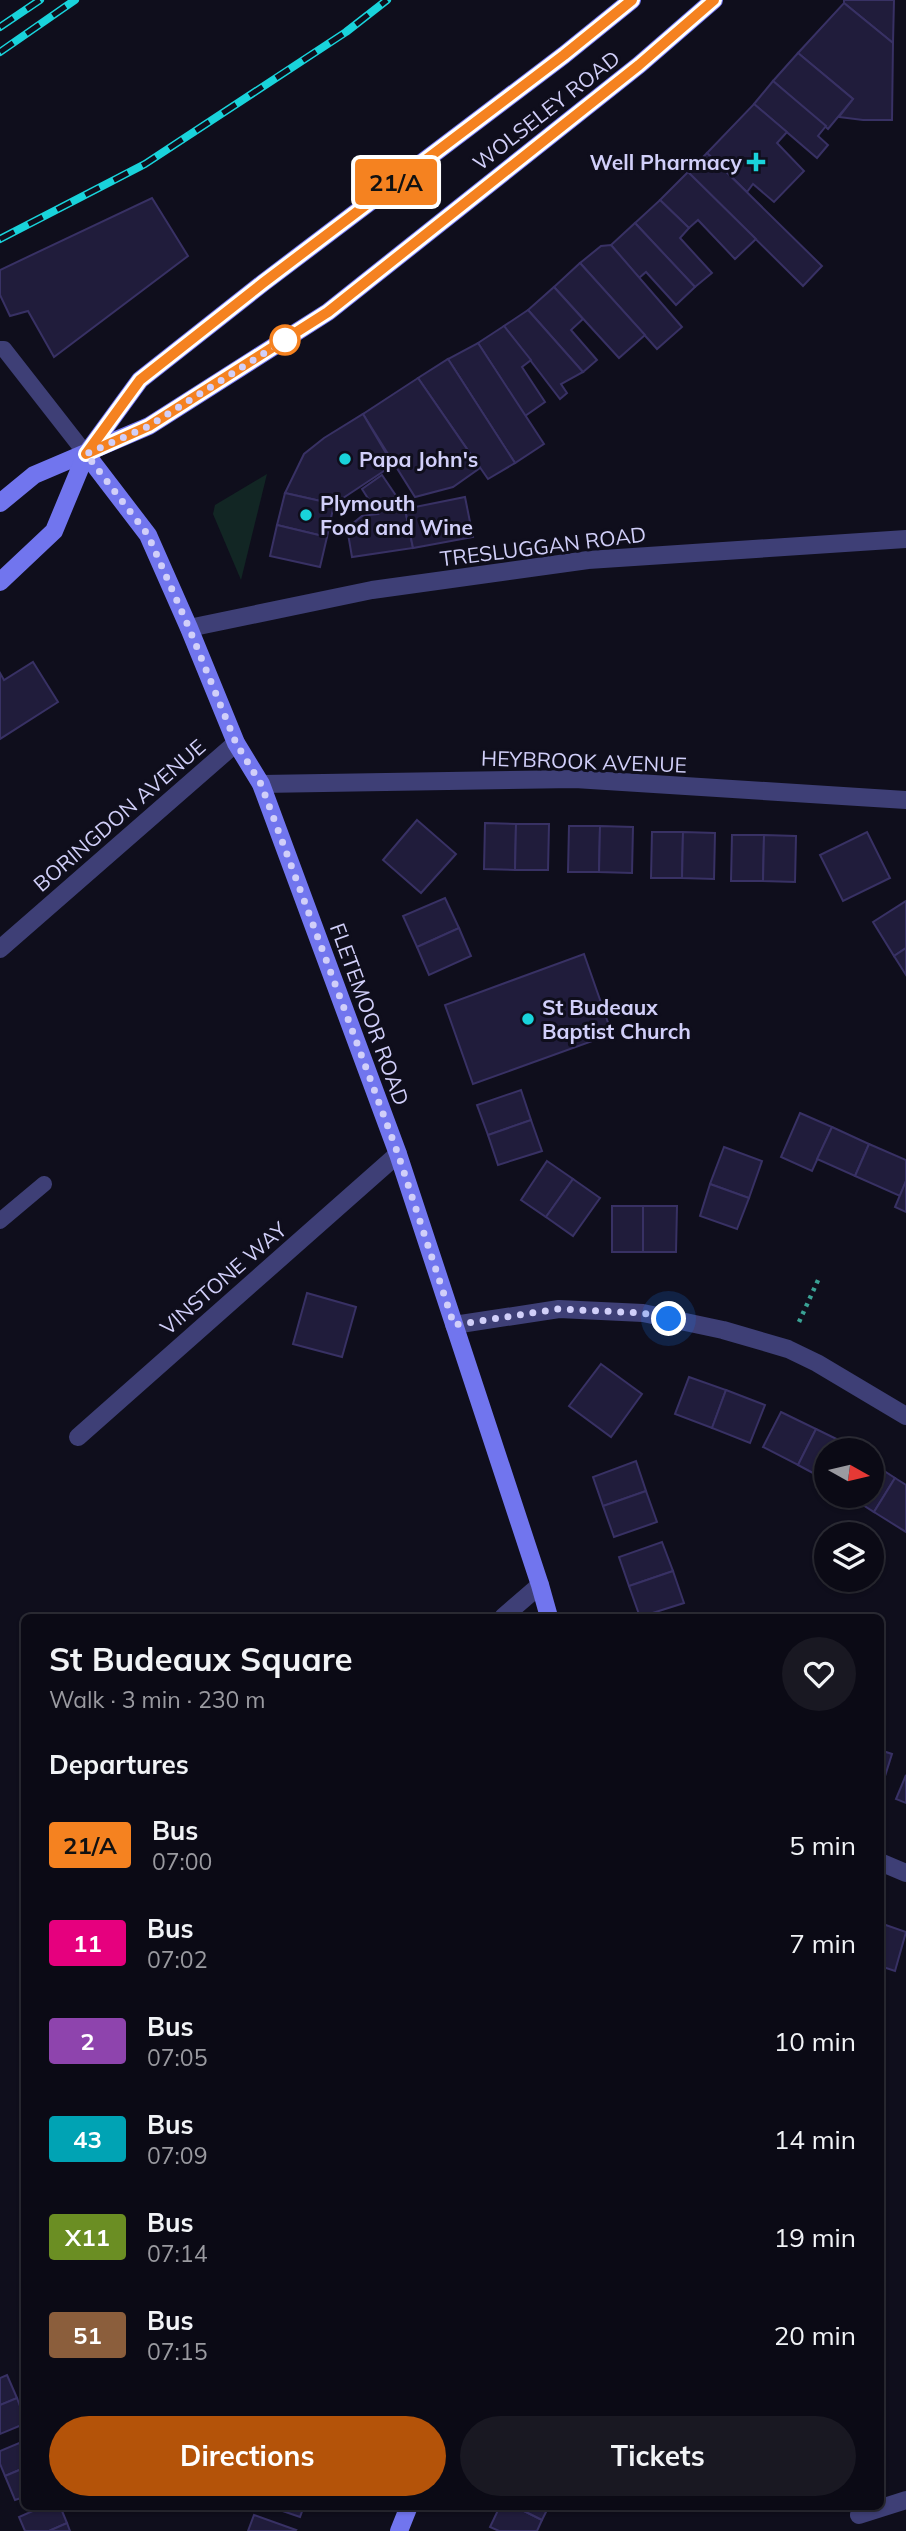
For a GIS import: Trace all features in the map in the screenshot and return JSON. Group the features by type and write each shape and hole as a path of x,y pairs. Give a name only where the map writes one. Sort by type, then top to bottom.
{"street":[{"name":"WOLSELEY ROAD","path":"0,582 54,531 86,454 140,380 632,0"},
{"name":"WOLSELEY ROAD","path":"0,503 34,475 149,426 328,312 639,65 714,0"},
{"name":"FLETEMOOR ROAD","path":"86,454 148,535 236,743 261,784 398,1154 548,1614"},
{"name":"TRESLUGGAN ROAD","path":"189,628 372,590 588,560 906,539"},
{"name":"BORINGDON AVENUE","path":"0,949 236,743"},
{"name":"HEYBROOK AVENUE","path":"261,784 575,779 906,800"},
{"name":"VINSTONE WAY","path":"78,1437 398,1154"},
{"path":"454,1325 558,1309 643,1313 723,1330 788,1349 817,1363 906,1416"},
{"path":"506,1614 540,1585"},
{"path":"884,1864 906,1873"},
{"path":"884,2508 906,2500"},
{"path":"399,2531 408,2510"},
{"path":"860,2517 879,2510"}],"lane":[{"path":"0,349 4,349 86,454"},
{"path":"0,1222 44,1184"}],"path":[{"path":"788,1349 819,1278"}],"green space":[{"path":"267,474 241,580 213,514 215,505"}],"building":[{"path":"844,0 894,0 893,43 844,3"},
{"path":"844,3 893,43 892,120 839,117 853,99 798,53"},
{"path":"798,53 853,99 828,129 773,81"},
{"path":"773,81 826,126 818,136 828,145 817,158 754,104"},
{"name":"Well Pharmacy","path":"754,104 787,132 777,143 804,171 774,202 753,184 747,192 707,153"},
{"path":"707,153 822,266 803,286 688,172"},
{"path":"688,172 756,239 735,259 698,220 689,228 660,200"},
{"path":"152,198 188,256 54,357 28,311 10,316 0,295 0,270"},
{"path":"660,200 689,228 680,238 712,273 695,287 635,223"},
{"path":"635,223 695,287 676,305 646,272 639,278 611,245"},
{"path":"611,245 682,327 657,349 580,263 601,246"},
{"path":"580,263 645,335 619,358 554,287"},
{"path":"554,287 583,319 571,330 597,360 583,372 528,310"},
{"path":"528,310 583,372 561,384 567,393 560,399 504,326"},
{"path":"504,326 531,360 522,367 545,402 525,416 478,343"},
{"path":"478,343 544,444 515,463 448,359"},
{"path":"448,359 515,463 488,479 418,378"},
{"path":"418,378 480,468 453,487 415,497 363,414"},
{"name":"Papa John's","path":"363,414 393,465 334,504 285,493 304,454"},
{"path":"382,475 405,509 413,548 352,557 347,528 362,516 378,514 362,489"},
{"name":"Plymouth Food and Wine","path":"285,493 334,504 327,537 277,525"},
{"path":"465,497 473,537 413,548 405,509"},
{"path":"277,525 327,537 320,567 270,556"},
{"path":"33,662 58,702 0,739 0,673 4,680"},
{"path":"417,820 456,854 421,893 383,860"},
{"path":"485,823 516,824 515,870 484,869"},
{"path":"516,824 549,824 548,870 515,870"},
{"path":"569,826 600,826 599,872 568,872"},
{"path":"600,826 633,827 632,873 599,872"},
{"path":"652,832 683,832 682,878 651,878"},
{"path":"683,832 715,833 714,879 682,878"},
{"path":"867,832 890,878 843,901 820,855"},
{"path":"732,835 764,835 763,881 731,881"},
{"path":"764,835 796,836 795,882 763,881"},
{"path":"445,898 459,928 417,947 403,916"},
{"path":"906,901 906,948 894,956 873,922"},
{"path":"459,928 471,956 429,975 417,947"},
{"path":"906,948 906,975 894,956"},
{"name":"St Budeaux Baptist Church","path":"584,954 612,1034 473,1084 445,1005"},
{"path":"521,1090 531,1120 488,1135 477,1105"},
{"path":"800,1113 832,1127 812,1171 781,1157"},
{"path":"531,1120 542,1151 498,1165 488,1135"},
{"path":"832,1127 869,1144 855,1176 817,1159"},
{"path":"869,1144 906,1160 906,1181 900,1196 855,1176"},
{"path":"724,1147 762,1161 749,1198 710,1184"},
{"path":"547,1161 573,1179 546,1217 521,1200"},
{"path":"573,1179 600,1198 573,1236 546,1217"},
{"path":"906,1181 906,1212 895,1207"},
{"path":"710,1184 749,1198 737,1229 700,1216"},
{"path":"612,1206 643,1206 643,1252 612,1252"},
{"path":"643,1206 677,1206 676,1252 643,1252"},
{"path":"307,1293 356,1307 342,1357 293,1344"},
{"path":"601,1364 642,1394 611,1437 569,1406"},
{"path":"689,1377 726,1390 712,1428 675,1414"},
{"path":"726,1390 765,1405 750,1443 712,1428"},
{"path":"781,1412 816,1429 798,1465 763,1447"},
{"path":"816,1429 834,1438 814,1438 814,1474 798,1465"},
{"path":"636,1461 646,1491 603,1506 593,1477"},
{"path":"884,1471 895,1478 884,1496"},
{"path":"895,1478 906,1485 906,1532 874,1512 876,1508 884,1508 884,1496"},
{"path":"646,1491 657,1522 614,1537 603,1506"},
{"path":"662,1542 673,1571 629,1586 619,1557"},
{"path":"673,1571 684,1603 649,1614 639,1614 629,1586"},
{"path":"884,1751 892,1754 884,1779"},
{"path":"906,1775 906,1803 896,1799"},
{"path":"884,1924 906,1932 895,1971 884,1967"},
{"path":"7,2375 17,2398 0,2405 0,2378"},
{"path":"17,2398 21,2409 21,2425 0,2434 0,2405"},
{"path":"21,2442 21,2469 5,2476 0,2464 0,2451"},
{"path":"21,2469 21,2498 15,2500 5,2476"},
{"path":"35,2510 62,2510 67,2523 49,2531 25,2531 19,2517"},
{"path":"280,2510 303,2510 300,2517"},
{"path":"498,2510 522,2510 542,2520 537,2531 499,2531 490,2527"},
{"path":"522,2510 547,2510 542,2520"},
{"path":"254,2515 296,2530 248,2531"},
{"path":"67,2523 70,2531 49,2531"}],"railway":[{"path":"0,27 40,0"},
{"path":"0,52 75,0"},
{"path":"0,239 145,164 346,32 387,0"}],"bus line":[{"name":"21/A","path":"632,0 140,380 86,454 149,426 328,312 639,65 714,0"}],"place":[{"name":"Well Pharmacy","path":"756,162"},
{"name":"Papa John's","path":"345,459"},
{"name":"Plymouth Food and Wine","path":"306,515"},
{"name":"St Budeaux Baptist Church","path":"528,1019"}],"route":[{"path":"285,340 149,426 86,454 148,535 236,743 261,784 398,1154 454,1325 558,1309 643,1313 669,1319"}]}
